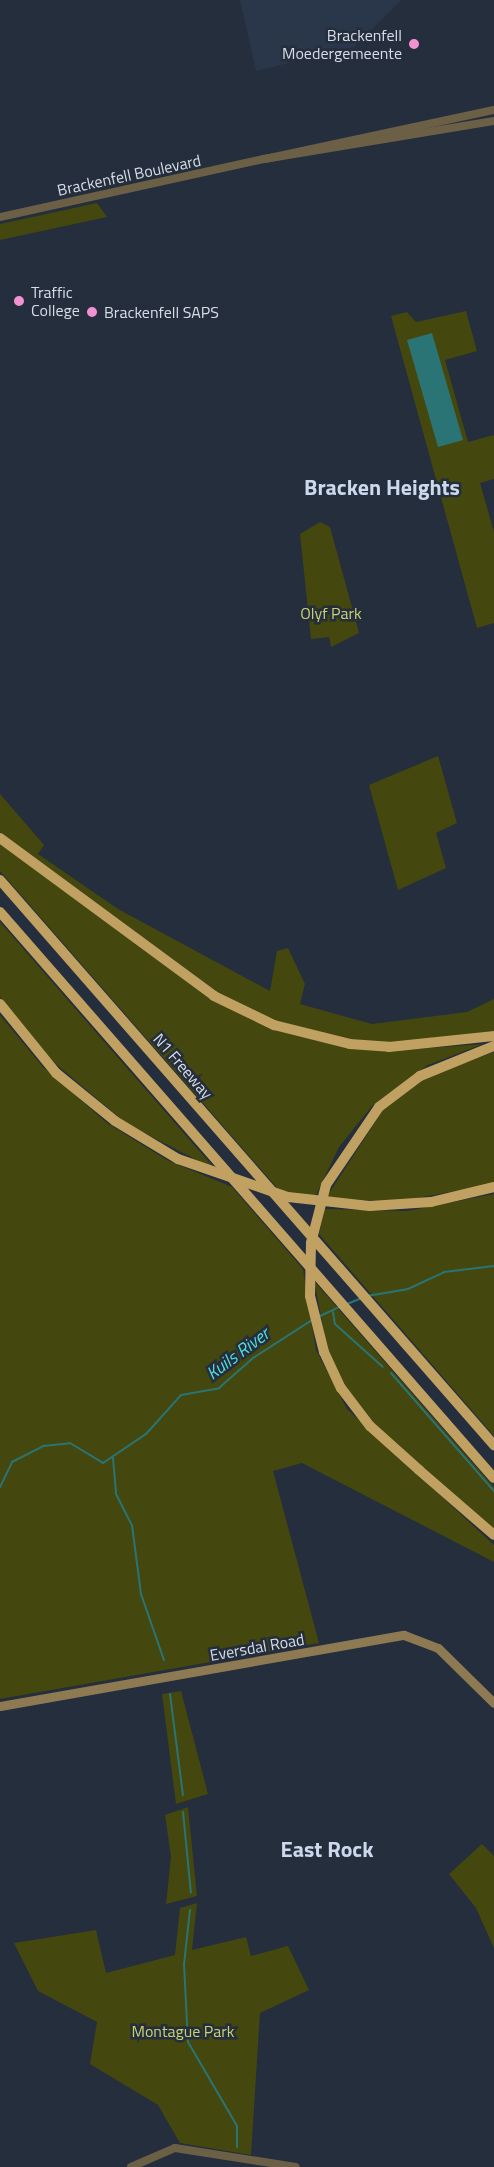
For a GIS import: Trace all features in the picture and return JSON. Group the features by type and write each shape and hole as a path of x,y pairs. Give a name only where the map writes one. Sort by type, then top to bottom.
{"highway":[{"path":"0,838 207,991 274,1025 350,1044 388,1047 494,1036"},
{"name":"N1 Freeway","path":"0,880 494,1445"},
{"path":"0,912 494,1478"},
{"path":"0,1004 56,1072 122,1126 178,1159 288,1197 370,1206 431,1202 494,1187"},
{"path":"494,1046 436,1067 379,1107 326,1185 311,1243 310,1296 324,1352 341,1388 370,1426 494,1534"}],"main road":[{"name":"Eversdal Road","path":"0,1706 404,1635 438,1648 494,1703"}],"street":[{"name":"Brackenfell Boulevard","path":"0,217 494,110"},
{"name":"Brackenfell Boulevard","path":"264,159 494,121"},
{"path":"131,2167 175,2148 296,2167"}],"shaded area":[{"path":"240,0 401,0 354,47 256,71"},
{"path":"432,333 463,440 438,447 407,340"}],"green space":[{"path":"97,203 107,217 0,240 0,224"},
{"path":"466,311 477,351 445,360 468,442 494,435 494,479 480,483 494,532 494,623 477,628 391,316 407,312 416,322"},
{"name":"Olyf Park","path":"320,522 330,527 359,633 331,647 329,637 311,639 300,534"},
{"path":"438,756 457,823 436,833 446,868 398,890 369,785"},
{"path":"0,794 44,845 38,854 118,909 270,991 277,951 288,948 305,984 300,1004 372,1024 467,1012 494,999 494,1031 389,1043 341,1038 274,1020 223,996 0,832"},
{"path":"0,839 244,1015 401,1050 483,1044 428,1065 372,1106 339,1147 315,1197 279,1190 0,871"},
{"path":"0,922 216,1170 127,1124 51,1060 0,997"},
{"path":"0,1015 43,1067 107,1123 167,1160 232,1187 303,1269 316,1350 347,1409 494,1545 494,1562 302,1463 273,1471 319,1643 0,1699"},
{"path":"494,1052 494,1184 396,1202 326,1198 384,1108 427,1077"},
{"path":"494,1194 494,1436 319,1234 325,1209 407,1211"},
{"path":"314,1281 494,1487 494,1529 378,1428 343,1383 327,1347"},
{"path":"181,1691 208,1794 176,1804 162,1694"},
{"path":"188,1807 197,1896 166,1904 171,1857 165,1815"},
{"path":"482,1844 494,1856 494,1948 476,1908 449,1874"},
{"name":"Montague Park","path":"197,1903 192,1950 246,1937 251,1956 288,1946 309,1990 260,2013 251,2155 180,2143 158,2105 90,2064 97,2022 38,1991 14,1943 96,1930 106,1973 175,1955 180,1908"}],"waterway":[{"name":"Kuils River","path":"367,1296 408,1289 444,1272 494,1266"},
{"name":"Kuils River","path":"347,1304 362,1298"},
{"name":"Kuils River","path":"320,1316 339,1307"},
{"path":"333,1312 335,1324 383,1367"},
{"name":"Kuils River","path":"0,1487 12,1462 43,1446 70,1443 103,1463 146,1434 181,1395 219,1388 253,1358 312,1320"},
{"path":"391,1373 494,1491"},
{"path":"113,1458 116,1494 132,1525 141,1594 164,1660"},
{"path":"170,1694 183,1795"},
{"path":"183,1812 191,1893"},
{"path":"190,1910 184,1964 188,2042 237,2126 237,2147"}],"place":[{"name":"Brackenfell Moedergemeente","path":"414,44"},
{"name":"Traffic College","path":"19,301"},
{"name":"Brackenfell SAPS","path":"92,312"}],"district":[{"name":"Bracken Heights","path":"382,488"},
{"name":"East Rock","path":"327,1850"}]}
